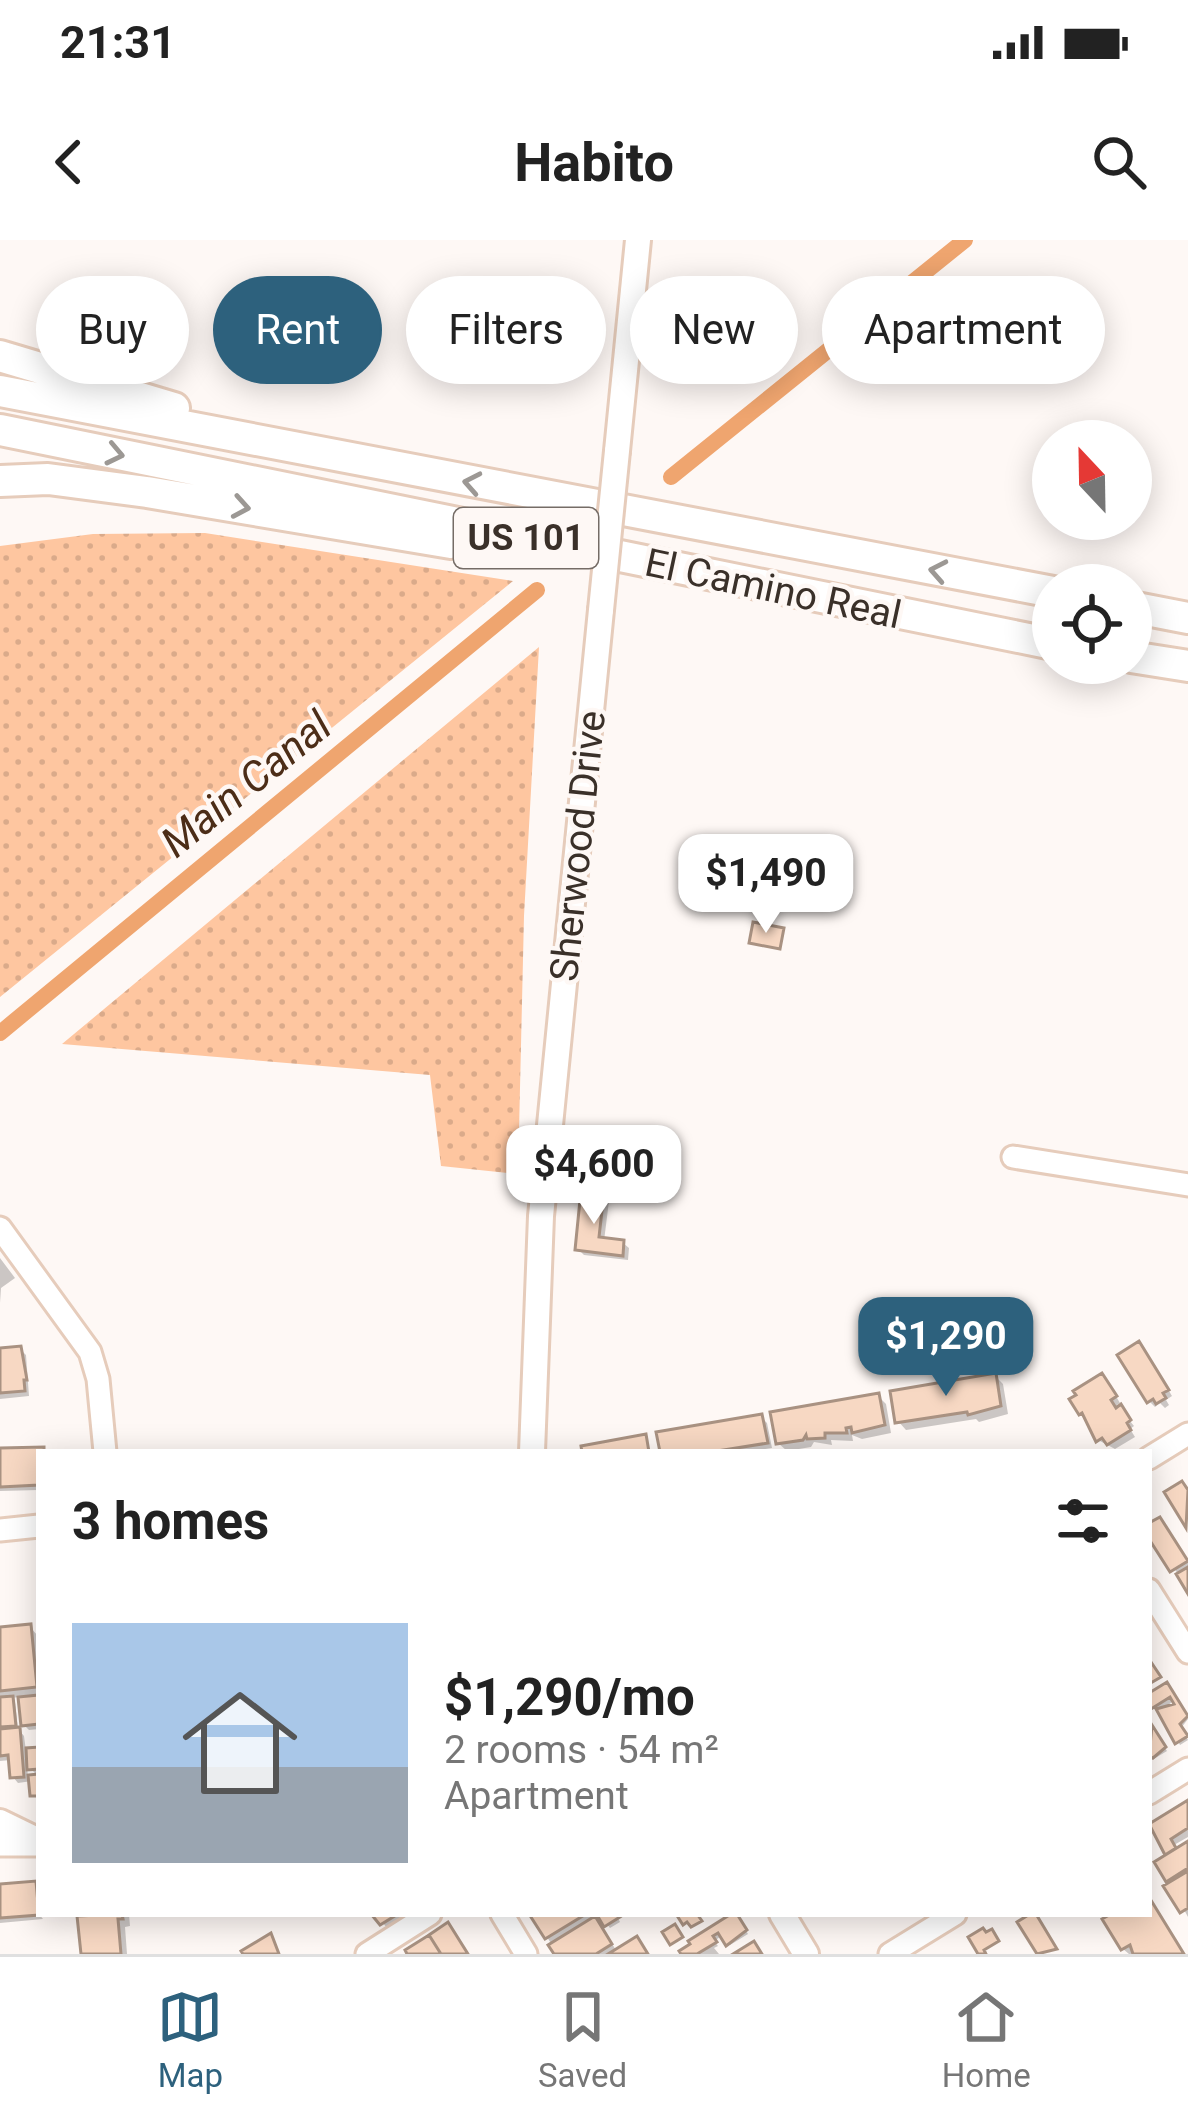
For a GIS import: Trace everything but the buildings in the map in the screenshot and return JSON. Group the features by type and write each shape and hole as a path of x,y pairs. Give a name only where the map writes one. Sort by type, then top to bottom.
{"highway":[{"path":"0,356 322,454"},
{"name":"El Camino Real","path":"0,391 1032,588"},
{"name":"El Camino Real","path":"0,430 1032,640"},
{"path":"0,481 48,479 147,492 995,634"},
{"path":"1152,611 1188,618"},
{"path":"1152,660 1188,666"}],"main road":[{"name":"Sherwood Drive","path":"532,1449 541,1216 638,240"},
{"path":"0,1822 36,1841"},
{"path":"784,1917 806,1954"}],"street":[{"path":"1012,1156 1188,1185"},
{"path":"0,1228 90,1352 98,1379 105,1449"},
{"path":"1152,1456 1188,1434"},
{"path":"0,1530 36,1526"},
{"path":"1152,1595 1188,1652"},
{"path":"1152,1791 1188,1769"},
{"path":"0,1845 36,1843"},
{"path":"367,1954 425,1917"},
{"path":"504,1917 526,1954"},
{"path":"890,1954 950,1917"}],"shaded area":[{"path":"205,533 513,581 0,997 0,546 93,534"},
{"path":"539,647 524,916 518,1174 441,1166 430,1075 62,1044"}],"waterway":[{"name":"Main Canal","path":"671,477 965,240"},
{"name":"Main Canal","path":"0,1033 537,590"}]}
